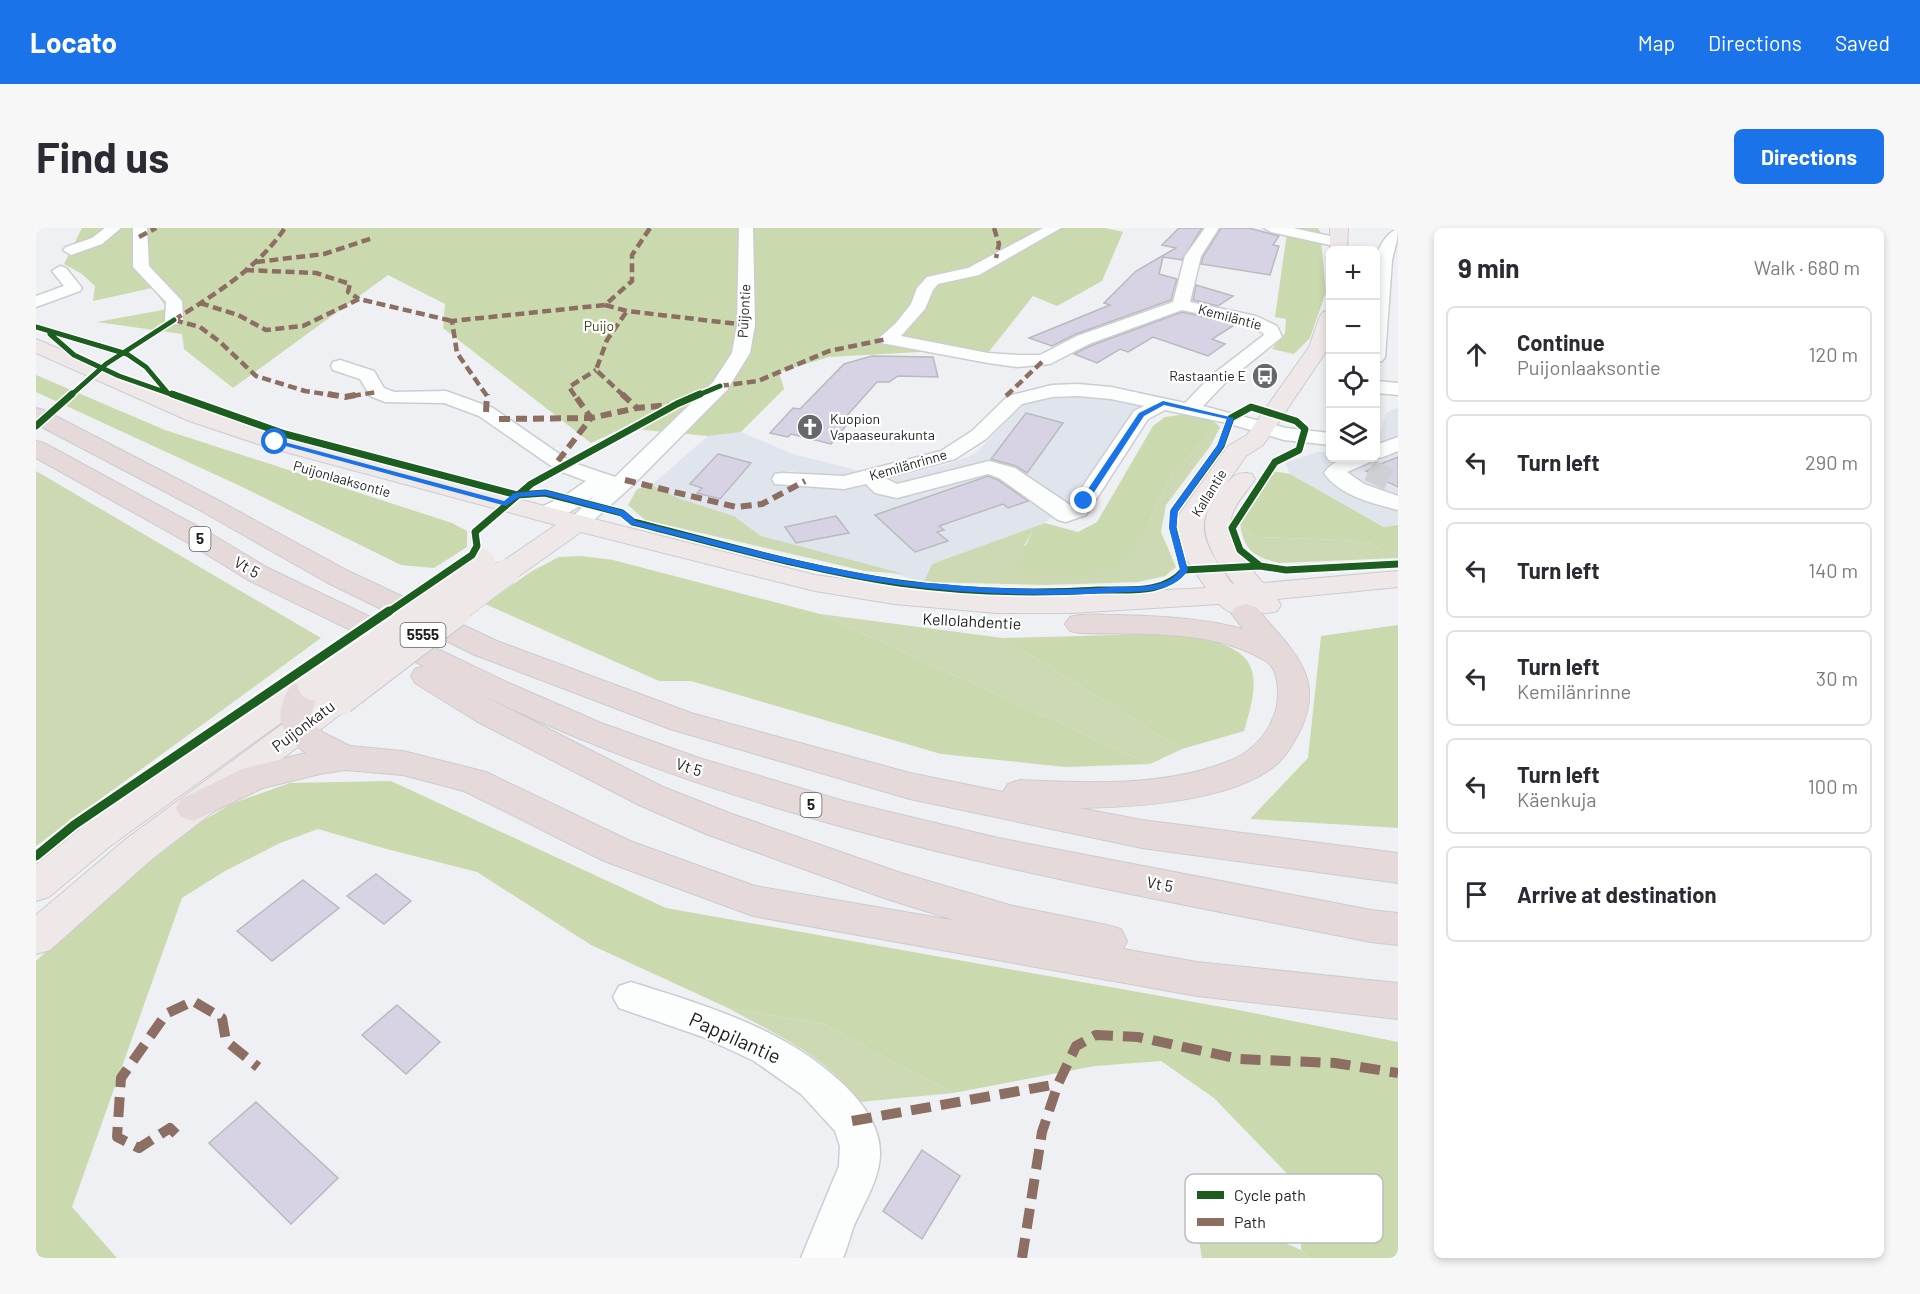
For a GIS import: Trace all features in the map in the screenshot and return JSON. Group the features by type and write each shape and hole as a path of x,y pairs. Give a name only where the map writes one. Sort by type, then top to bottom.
{"highway":[{"name":"5","path":"36,415 205,503 336,576 486,648 681,720 910,786 1142,834 1398,868"},
{"name":"Vt 5","path":"36,448 199,538 258,574 589,731 688,767 844,814 998,852 1371,926 1398,929"},
{"path":"258,574 487,713 651,796 719,824 897,887 1013,922 1398,1001"},
{"path":"910,786 1049,795 1124,794 1203,782 1239,771 1263,758 1281,737 1295,706 1289,671 1250,603"},
{"path":"1080,624 1136,626 1225,634 1256,643 1280,658"},
{"path":"299,728 316,744 345,758"},
{"path":"193,808 254,778 345,758 403,764 474,781 617,851 753,901 1197,979 1398,1001"}],"main road":[{"name":"Kallantie","path":"1250,603 1221,544 1216,530 1218,517 1258,456 1259,434 1319,347 1326,327"},
{"name":"Puijonlaaksontie","path":"36,345 197,416 550,526"},
{"name":"Puijonlaaksontie","path":"36,366 173,427 338,479 550,526"},
{"name":"Puijonkatu","path":"36,886 96,837 319,692 550,526"},
{"name":"Kellolahdentie","path":"550,526 814,583 894,595 997,603 1071,604 1166,600 1250,603 1398,599"},
{"name":"Kellolahdentie","path":"550,526 804,600 912,617 1003,623 1080,624 1250,603 1398,579"},
{"name":"Puijonkatu","path":"36,938 140,849 299,728 319,692"}],"street":[{"path":"72,250 98,241 114,228"},
{"path":"140,228 141,267 174,301 174,320"},
{"name":"Puijontie","path":"550,526 609,483 693,413 720,386 741,353 746,326 746,228"},
{"name":"Kemiläntie","path":"1054,228 973,272 933,280 925,288 919,305 902,327 887,339 988,358 1044,360 1083,340 1122,328 1181,304 1258,322 1274,333 1273,337 1200,396 1190,409"},
{"path":"1181,304 1194,255 1212,228"},
{"path":"1271,228 1339,240"},
{"path":"1376,354 1384,261 1387,247 1398,234"},
{"path":"36,302 74,288 60,271"},
{"path":"339,366 367,375 377,392 392,398 439,397 467,404 499,419 564,466 609,483"},
{"path":"1380,387 1398,389"},
{"name":"Kemilänrinne","path":"783,479 844,483 948,455 979,435 1015,400 1032,395 1078,390 1111,393 1190,409 1259,434 1326,439"},
{"path":"870,476 883,488 897,490 989,467 1007,474 1066,515 1078,510 1141,415 1163,403"},
{"path":"1380,433 1398,441"},
{"path":"1380,452 1398,441"},
{"path":"1360,462 1339,468 1335,473 1340,479 1365,492 1398,503"},
{"name":"Puijontie","path":"550,526 574,500 609,483"},
{"name":"Pappilantie","path":"632,997 708,1023 779,1054 821,1087 852,1121 860,1145 859,1170 835,1222 822,1258"}],"shaded area":[{"path":"1065,396 1104,397 1146,405 1132,417 1105,452 1077,496 1045,523 932,564 924,582 761,536 734,516 678,498 652,485 708,436 741,432 793,454 860,471 839,476 789,471 774,483 844,490 948,464 970,456 977,452 1023,405"},
{"path":"1398,407 1398,525 1385,527 1290,474 1285,463 1317,452 1326,452 1326,462 1380,462 1380,433 1386,413"}],"green space":[{"name":"Puijo","path":"82,228 1105,228 1123,232 1102,281 1057,306 1033,296 987,354 938,351 829,357 779,372 784,389 741,432 708,436 623,428 591,443 443,328 445,304 388,275 233,388 184,349 182,334 97,322 168,309 152,288 93,301 95,286 82,274 64,264"},
{"path":"1263,228 1318,228 1320,231 1326,292 1310,338 1294,354 1272,349 1285,333 1286,319 1275,317 1287,233"},
{"path":"36,375 165,430 452,523 467,531 467,547 434,568 401,565 238,485 36,392"},
{"path":"1187,414 1205,418 1216,423 1216,427 1172,474 1146,529 1119,567 1051,578 1016,568 1032,532 1078,532 1097,522 1153,426 1165,417"},
{"path":"1216,423 1220,427 1211,445 1166,505 1161,532 1176,567 1165,576 1138,582 1045,585 924,582 932,564 1045,523 1078,532 1032,532 1024,546 1146,529 1172,474 1215,428"},
{"path":"36,471 321,638 36,846"},
{"path":"1273,471 1290,474 1384,527 1398,525 1398,551 1382,551 1372,544 1342,540 1254,537 1240,523"},
{"path":"652,485 678,498 734,516 761,536 904,574 865,571 645,520 628,505 637,489"},
{"path":"1240,523 1254,537 1342,540 1372,544 1382,551 1398,551 1398,558 1279,563 1262,558 1251,551 1244,540"},
{"path":"581,556 613,560 820,614 1150,764 1065,767 941,754 691,681 659,681 485,604 532,571 559,557"},
{"path":"820,614 1003,638 1182,749 1150,764"},
{"path":"1398,625 1398,828 1250,819 1308,758 1321,636"},
{"path":"1152,634 1209,640 1237,651 1247,660 1252,671 1254,686 1244,731 1182,749 1003,638"},
{"path":"391,781 666,908 1233,1009 1398,1042 1398,1258 1309,1258 1301,1250 1301,1243 1383,1243 1383,1174 1287,1174 1214,1098 1161,1061 1095,1066 953,1093 823,1024 728,1008 591,945 477,872 318,829 280,843 225,871 182,898 72,1207 117,1258 36,1258 36,961 159,847 231,804 290,783"},
{"path":"728,1008 823,1024 953,1093 860,1102 847,1086 817,1059"},
{"path":"1200,1243 1285,1243 1301,1250 1309,1258 1202,1258"}],"building":[{"path":"1179,228 1202,228 1182,260 1163,257 1159,274 1177,279 1171,300 1076,334 1052,346 1029,338 1110,305 1104,303 1136,271 1176,248 1162,245"},
{"path":"1221,228 1249,228 1279,236 1273,245 1279,246 1270,275 1201,264"},
{"path":"1196,285 1233,296 1218,306 1193,300"},
{"path":"1182,312 1236,324 1212,339 1225,344 1208,356 1153,337 1128,352 1120,349 1097,363 1074,354 1090,346"},
{"path":"872,356 933,357 938,377 898,376 889,382 877,382 843,420 850,421 831,444 791,434 788,437 770,433 793,408 800,409 844,364"},
{"path":"1026,413 1063,423 1027,473 1016,466 991,459"},
{"path":"718,454 751,463 720,499 697,493 702,488 690,484"},
{"path":"1398,457 1398,487 1366,471 1383,463"},
{"path":"988,476 998,480 1028,501 1008,508 1003,504 939,526 944,530 937,532 948,541 915,552 875,515"},
{"path":"836,516 849,533 796,543 785,527"},
{"path":"376,874 411,901 384,924 347,896"},
{"path":"303,880 339,908 272,961 237,931"},
{"path":"397,1005 440,1042 406,1074 362,1035"},
{"path":"256,1102 338,1178 291,1224 209,1143"},
{"path":"922,1150 960,1176 922,1239 883,1211"}],"tunnel":[{"path":"1369,470 1398,484"}],"marked path":[{"path":"139,237 156,228"},
{"path":"174,320 236,280 264,255 285,228"},
{"path":"486,412 487,394 457,353 452,321 605,305 632,281 632,255 650,228"},
{"path":"994,228 999,244 996,258"},
{"path":"256,262 324,254 373,238"},
{"path":"245,270 316,273 350,284 348,292 359,299"},
{"path":"200,303 238,315 266,330 303,326 359,299 452,321"},
{"path":"605,305 627,311 746,325"},
{"path":"627,311 607,340 596,370 637,408"},
{"path":"174,320 200,327 220,342 256,376 305,391 345,397 377,392"},
{"path":"720,386 758,381 829,351 887,339"},
{"path":"1006,396 1044,360"},
{"path":"558,461 591,418 569,387 596,370"},
{"path":"499,419 591,418 637,408 669,405"},
{"path":"625,480 736,507 762,504 805,481"},
{"path":"176,1134 170,1128 139,1148 117,1137 121,1078 166,1014 193,1001 222,1018 226,1041 258,1067"},
{"path":"1022,1258 1042,1132 1058,1084 1076,1046 1096,1035 1138,1037 1239,1059 1335,1063 1398,1073"},
{"path":"852,1121 1058,1084"}],"cycle path":[{"path":"36,426 106,364 174,320"},
{"path":"36,327 127,354 146,367 167,392"},
{"path":"50,334 74,355 119,376 285,434 517,495 545,493 622,513 633,522 799,564 900,583 978,590 1056,592 1139,589 1170,583 1184,570 1173,528 1174,511 1221,446 1231,418 1251,407 1296,421 1305,429 1299,450 1275,462 1232,528 1240,550 1260,566"},
{"path":"36,856 74,825 472,555 477,546 475,532 531,484 677,404 720,386"},
{"path":"1184,570 1260,566 1286,570 1398,564"}],"place":[{"name":"Rastaantie E","path":"1265,376"},
{"name":"Kuopion Vapaaseurakunta","path":"810,427"}],"route":[{"path":"275,442 506,503 517,495 545,493 622,513 633,522 815,567 900,583 1063,593 1151,587 1169,583 1179,577 1184,570 1173,528 1174,511 1221,446 1231,418 1163,403 1141,415 1084,501"}]}
